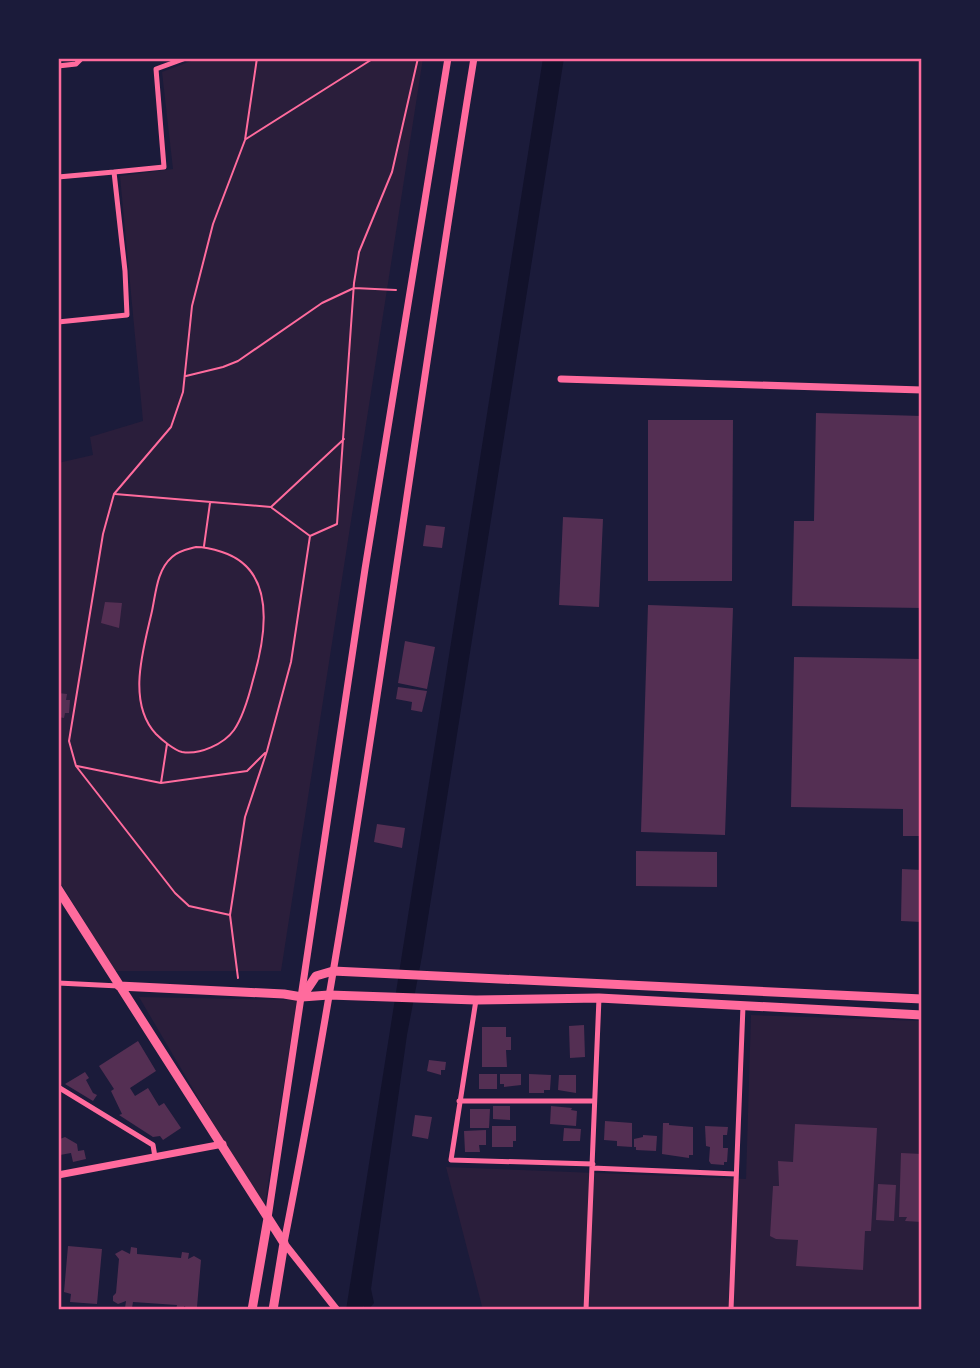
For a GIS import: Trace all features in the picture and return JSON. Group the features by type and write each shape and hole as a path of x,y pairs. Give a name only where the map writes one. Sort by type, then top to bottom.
{"highway":[{"path":"58,889 284,1243 273,1310"},
{"path":"302,997 316,976 332,971 922,999"},
{"path":"119,986 302,997 476,1000 599,998 922,1015"},
{"path":"251,1310 268,1219"}],"street":[{"path":"58,66 76,64 82,58"},
{"path":"58,177 164,167 156,69 186,58"},
{"path":"268,1219 365,569 448,58"},
{"path":"337,1310 284,1243 329,996 474,58"},
{"path":"58,322 127,315 114,172"},
{"path":"561,379 922,390"},
{"path":"58,983 119,986"},
{"path":"586,1310 599,998"},
{"path":"476,1000 450,1160 736,1174"},
{"path":"731,1310 743,1005"},
{"path":"58,1087 153,1145 155,1157"},
{"path":"459,1101 594,1101"},
{"path":"58,1175 223,1144"}],"path":[{"path":"230,915 189,906 175,892 76,766 69,741 103,534 114,494 171,427 183,392 192,306 212,224 245,140 257,58"},
{"path":"245,140 374,58"},
{"path":"310,537 337,524 359,252 392,172 418,58"},
{"path":"184,376 223,367 238,360 323,303 354,288 396,289"},
{"path":"271,507 344,439"},
{"path":"114,494 271,507 310,537"},
{"path":"204,547 210,502"},
{"path":"238,978 230,915 245,817 292,662 310,537"},
{"path":"196,547 204,547 235,556 257,580 264,617 258,664 237,725 224,740 209,748 183,752 167,743 154,732 146,717 141,699 140,665 160,574 172,557 196,547"},
{"path":"161,783 167,743"},
{"path":"76,766 161,783 247,771 267,751"}],"shaded area":[{"path":"199,58 423,58 281,971 115,971 58,879 58,463 93,455 90,437 143,421 120,176 173,169 162,72"},
{"path":"543,58 564,58 422,956 407,1035 371,1289 374,1303 368,1310 363,1306 362,1310 346,1310"},
{"path":"139,997 297,1000 264,1210"},
{"path":"751,1015 922,1021 922,1310 483,1310 446,1167 746,1179"}],"building":[{"path":"816,413 922,416 922,608 792,606 794,521 814,521"},
{"path":"648,420 733,420 732,581 648,581"},
{"path":"563,517 603,519 599,607 559,605"},
{"path":"426,525 445,527 442,548 423,546"},
{"path":"105,602 122,603 119,628 101,623"},
{"path":"648,605 733,608 725,835 641,832"},
{"path":"405,641 435,647 427,689 398,683"},
{"path":"794,657 922,659 922,836 903,836 903,809 791,807"},
{"path":"398,687 427,691 422,712 411,710 412,702 396,699"},
{"path":"58,693 67,694 66,700 70,700 69,713 65,713 64,718 58,717"},
{"path":"377,824 405,828 402,848 374,842"},
{"path":"636,851 717,852 717,887 636,886"},
{"path":"902,869 922,870 922,922 901,921"},
{"path":"584,1025 585,1057 570,1058 569,1026"},
{"path":"482,1027 506,1027 506,1037 511,1037 511,1050 506,1050 507,1067 482,1067"},
{"path":"138,1041 156,1071 130,1088 135,1096 148,1088 159,1106 164,1103 181,1128 163,1140 160,1136 153,1137 119,1115 122,1114 111,1091 114,1089 99,1066"},
{"path":"429,1060 446,1062 441,1075 427,1071"},
{"path":"85,1072 89,1078 86,1080 97,1095 93,1101 65,1084"},
{"path":"479,1074 497,1074 497,1089 479,1089"},
{"path":"500,1074 521,1074 521,1085 504,1087 504,1084 500,1084"},
{"path":"529,1074 551,1075 550,1090 544,1090 544,1093 529,1093"},
{"path":"559,1075 576,1075 576,1093 558,1090"},
{"path":"493,1106 510,1106 510,1120 493,1119"},
{"path":"551,1106 577,1111 576,1126 550,1124"},
{"path":"470,1109 490,1109 489,1128 470,1128"},
{"path":"415,1115 432,1117 428,1139 412,1136"},
{"path":"605,1121 632,1123 632,1147 617,1146 617,1141 604,1140"},
{"path":"663,1123 693,1127 693,1155 689,1155 689,1158 662,1154"},
{"path":"795,1124 877,1128 871,1231 865,1231 863,1270 796,1266 798,1240 776,1239 770,1236 773,1186 779,1186 778,1161 793,1162"},
{"path":"492,1126 516,1126 516,1141 513,1141 513,1147 492,1147"},
{"path":"705,1126 728,1127 727,1135 723,1135 723,1148 728,1148 727,1162 724,1162 724,1165 711,1164 709,1161 710,1147 706,1146"},
{"path":"564,1128 581,1129 580,1141 563,1141"},
{"path":"486,1130 486,1145 479,1145 480,1152 465,1152 464,1131"},
{"path":"58,1133 60,1139 65,1137 77,1144 78,1151 84,1150 86,1159 73,1162 71,1153 60,1155"},
{"path":"643,1135 657,1136 656,1151 636,1150 634,1139"},
{"path":"901,1153 922,1154 922,1222 905,1221 907,1217 899,1217"},
{"path":"878,1184 896,1185 894,1221 876,1220"},
{"path":"68,1246 102,1249 97,1304 70,1302 71,1294 64,1292"},
{"path":"131,1247 137,1248 137,1254 181,1258 182,1252 189,1253 188,1259 194,1256 201,1260 197,1307 190,1310 184,1306 184,1310 176,1310 177,1305 133,1302 132,1308 125,1308 126,1301 118,1304 113,1301 119,1259 115,1254 122,1250 130,1254"}]}
